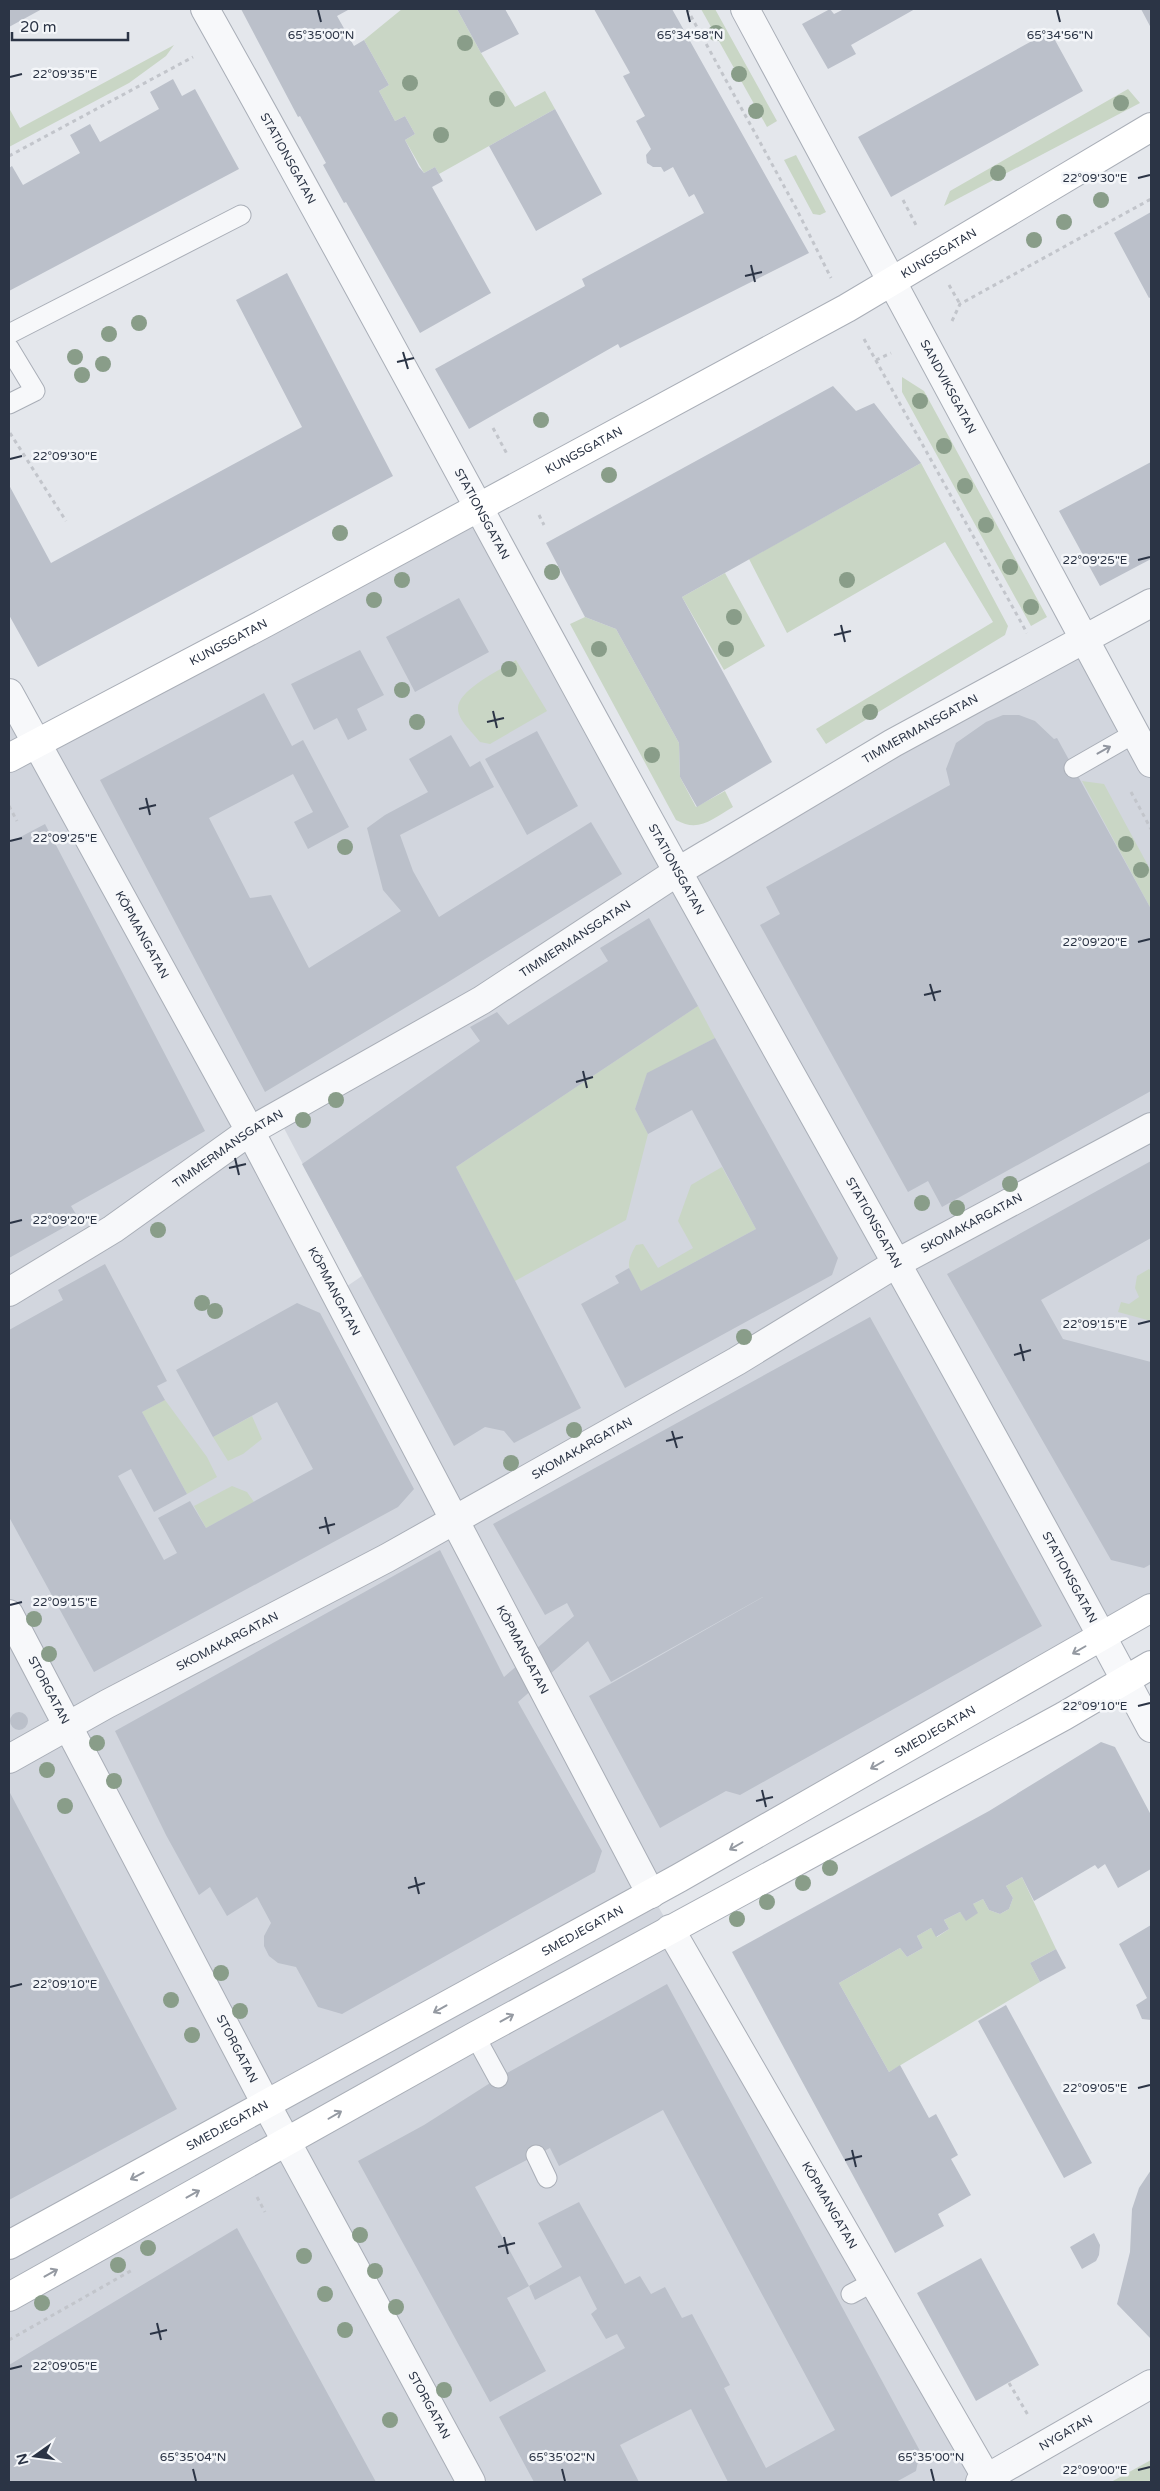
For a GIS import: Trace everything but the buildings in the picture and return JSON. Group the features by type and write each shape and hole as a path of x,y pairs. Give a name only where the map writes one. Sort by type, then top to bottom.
{"main road":[{"name":"KUNGSGATAN","path":"9,758 847,308 894,282 1151,128"},
{"name":"SMEDJEGATAN","path":"9,2245 651,1894 1151,1608"},
{"path":"9,2297 475,2036 1014,1743 1151,1665"}],"street":[{"name":"STATIONSGATAN","path":"205,9 678,872 1103,1636 1151,1728"},
{"name":"SANDVIKSGATAN","path":"745,9 894,282 922,338 1151,763"},
{"name":"TIMMERMANSGATAN","path":"9,1292 113,1229 250,1131 482,1000 678,872 893,743 1151,603"},
{"name":"KÖPMANGATAN","path":"9,693 250,1131 651,1894"},
{"name":"SKOMAKARGATAN","path":"9,1759 66,1726 387,1558 737,1360 897,1263 1151,1127"},
{"name":"STORGATAN","path":"9,1614 66,1726 266,2104 471,2482"},
{"name":"KÖPMANGATAN","path":"670,1929 875,2281 986,2481"},
{"name":"NYGATAN","path":"986,2481 1151,2384"}],"lane":[{"path":"9,334 241,215"},
{"path":"9,348 35,391 9,404"},
{"path":"1074,768 1135,733"},
{"path":"475,2036 498,2078"},
{"path":"536,2155 547,2178"},
{"path":"851,2294 875,2281"}],"path":[{"path":"687,9 796,208 847,308 1027,633 1048,659"},
{"path":"9,156 197,55"},
{"path":"876,360 922,338 953,320 960,304 1151,199"},
{"path":"9,430 66,521"},
{"path":"1108,748 1151,829"},
{"path":"9,806 17,821"},
{"path":"250,2204 258,2199"},
{"path":"9,2340 140,2266"},
{"path":"1009,2383 1028,2414"}],"shaded area":[{"path":"478,507 678,872 1083,641 1151,761 1151,1607 651,1894 989,2482 9,2482 9,693 36,743","holes":["277,1115 362,1276 337,1293 249,1131"]}],"green space":[{"path":"402,9 457,9 481,53 515,107 545,91 555,109 439,174 435,167 424,173 405,140 415,134 405,116 395,121 379,91 389,85 364,40"},
{"path":"701,9 715,9 777,121 767,127"},
{"path":"174,45 166,56 129,83 9,147 9,108 20,128"},
{"path":"1128,89 1140,103 944,206 950,191"},
{"path":"796,155 826,212 820,215 813,214 784,160"},
{"path":"902,377 924,391 1047,617 1031,626 902,392"},
{"path":"921,463 1008,626 1005,635 826,744 816,729 993,622 945,542 787,633 749,559"},
{"path":"725,573 765,646 724,670 682,597"},
{"path":"585,617 616,629 679,743 680,777 696,807 725,791 733,807 712,820 699,825 684,824 676,820 570,624"},
{"path":"516,660 547,711 490,744 480,742 461,718 458,709 460,702 481,681"},
{"path":"1082,781 1104,784 1151,871 1151,909"},
{"path":"698,1006 715,1038 647,1074 635,1109 648,1134 626,1220 515,1281 456,1167"},
{"path":"722,1167 756,1229 641,1291 631,1273 629,1264 636,1245 643,1244 658,1268 693,1248 678,1221 691,1185"},
{"path":"1149,1269 1151,1271 1151,1321 1118,1312 1121,1302 1129,1304 1139,1297 1135,1288 1137,1276"},
{"path":"165,1400 207,1457 217,1477 187,1494 142,1412"},
{"path":"252,1416 262,1439 243,1454 228,1461 213,1437"},
{"path":"232,1486 247,1492 254,1502 206,1528 194,1506"},
{"path":"1022,1877 1056,1949 1030,1963 1040,1982 889,2072 839,1983 900,1948 907,1957 923,1948 917,1936 931,1928 937,1937 949,1929 944,1920 960,1912 966,1920 973,1904 983,1899 989,1910 1000,1914 1009,1909 1013,1898 1006,1886"},
{"path":"1151,2460 1151,2482 1111,2482"}]}
